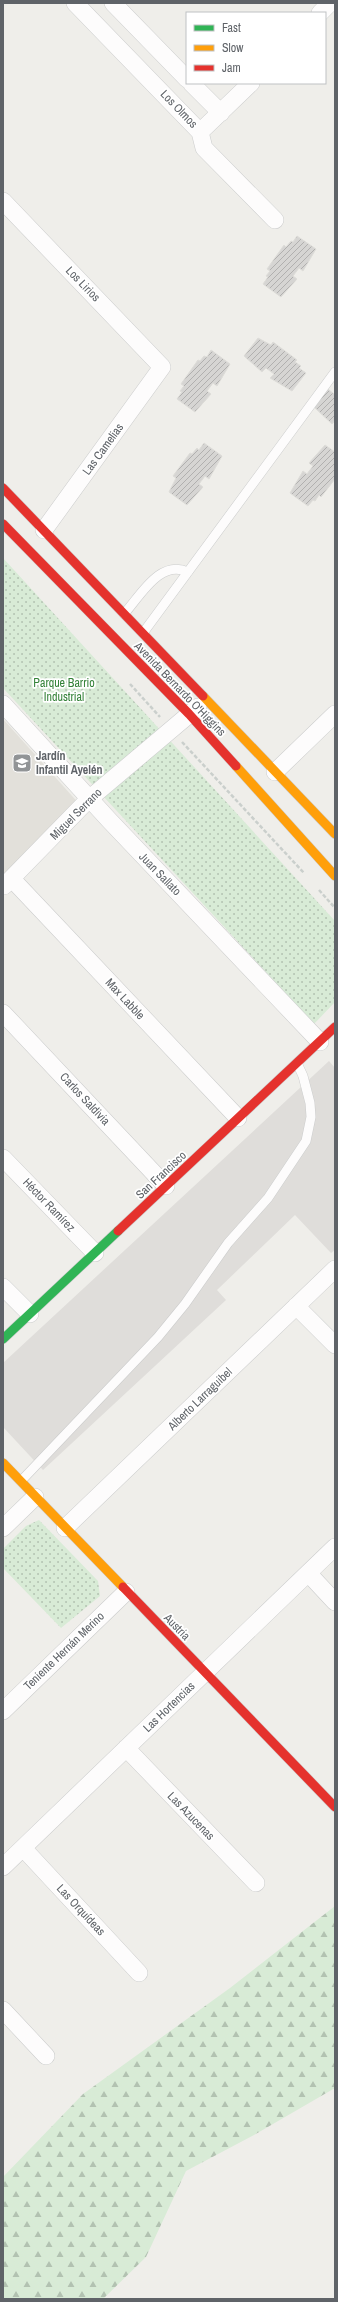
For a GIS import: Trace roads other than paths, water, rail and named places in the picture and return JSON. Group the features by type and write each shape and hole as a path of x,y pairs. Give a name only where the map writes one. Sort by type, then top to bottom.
{"main road":[{"name":"Avenida Bernardo O'Higgins","path":"3,488 335,834"},
{"name":"Avenida Bernardo O'Higgins","path":"3,524 189,714 335,876"},
{"name":"San Francisco","path":"3,1339 335,1027"},
{"name":"Austria","path":"3,1463 335,1807"}],"street":[{"name":"Los Olmos","path":"75,3 200,132 204,148 275,220"},
{"path":"113,3 186,78"},
{"path":"321,12 330,3"},
{"path":"192,84 221,113"},
{"path":"200,132 250,84"},
{"name":"Los Lirios","path":"3,201 162,367"},
{"name":"Las Camelias","path":"44,530 162,367"},
{"name":"Miguel Serrano","path":"7,883 89,799 189,714 208,700"},
{"name":"Juan Sallato","path":"3,704 89,799 320,1042"},
{"path":"275,772 335,714"},
{"name":"Max Labble","path":"7,883 238,1118"},
{"name":"Carlos Saldivia","path":"3,1013 166,1186"},
{"name":"Héctor Ramírez","path":"3,1158 95,1253"},
{"name":"Alberto Larraguibel","path":"65,1528 335,1269"},
{"path":"3,1287 30,1314"},
{"path":"296,1306 335,1346"},
{"path":"3,1528 36,1497"},
{"name":"Las Hortencias","path":"3,1867 335,1547"},
{"path":"308,1573 335,1602"},
{"name":"Teniente Hernán Merino","path":"3,1711 126,1592"},
{"name":"Las Azucenas","path":"126,1748 256,1883"},
{"name":"Las Orquídeas","path":"23,1848 138,1973"},
{"path":"3,2010 46,2056"}],"lane":[{"path":"143,634 335,372"},
{"path":"124,614 162,572 175,568 188,572"},
{"path":"21,1482 158,1338 185,1304 228,1243 268,1198 306,1141 311,1117 310,1103 308,1089 297,1064"}],"place":[{"name":"Jardín Infantil Ayelén","path":"22,763"}],"park label":[{"name":"Parque Barrio Industrial","path":"64,690"}]}
